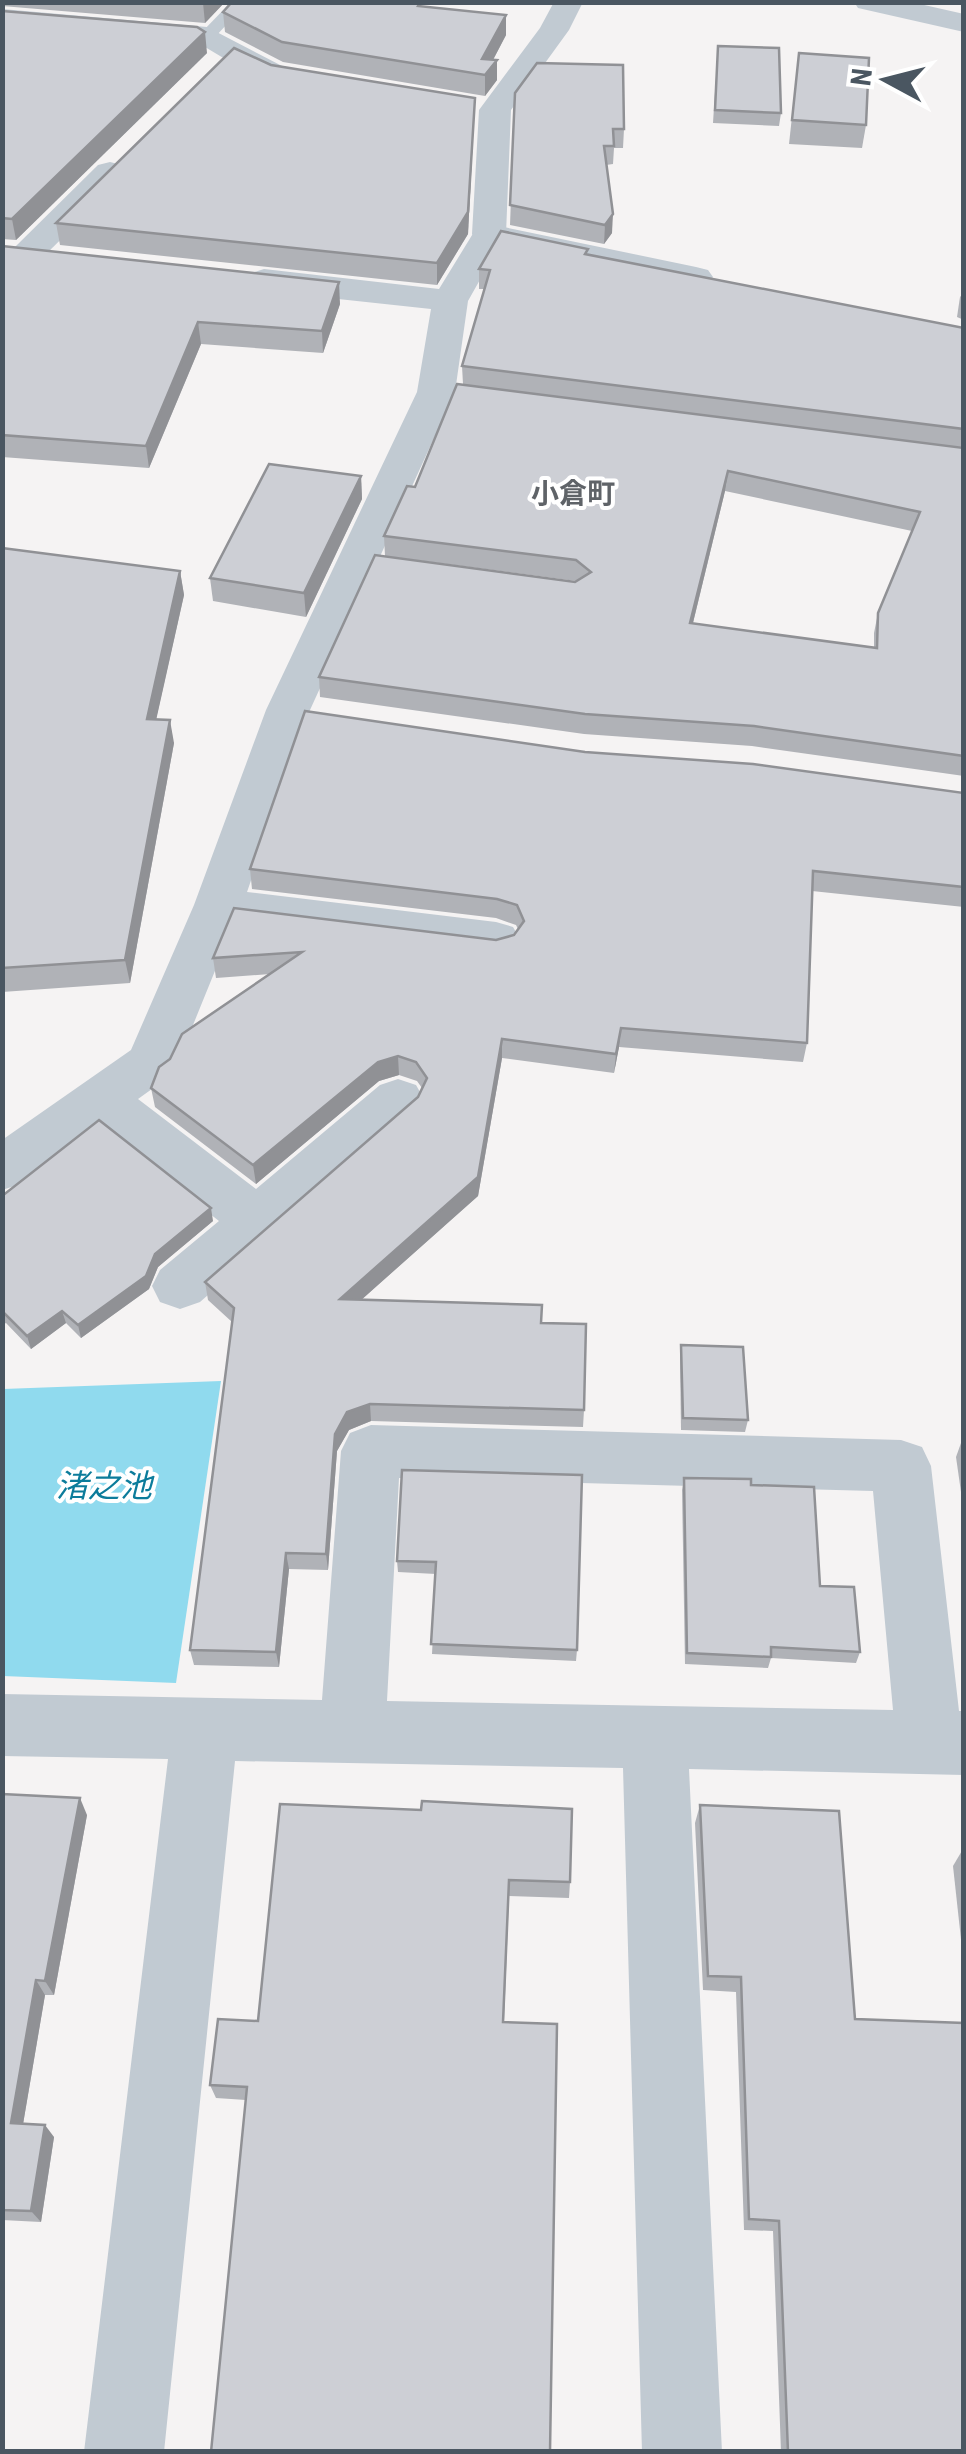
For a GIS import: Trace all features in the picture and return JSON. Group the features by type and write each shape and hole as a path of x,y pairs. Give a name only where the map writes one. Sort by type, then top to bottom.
{"street":[{"path":"2,1169 152,1062 218,904 308,712 446,393 450,300 488,234 495,110 554,30 569,2"},
{"path":"868,2 964,23"},
{"path":"2,18 220,43 273,74 326,83"},
{"path":"205,78 220,43"},
{"path":"456,104 495,110"},
{"path":"15,254 136,146"},
{"path":"488,234 736,285"},
{"path":"15,254 66,258"},
{"path":"238,278 450,300"},
{"path":"218,904 496,939"},
{"path":"100,1099 257,1220"},
{"path":"180,1286 398,1100"},
{"path":"2,1724 352,1732 946,1743 901,1466 371,1451 352,1732"},
{"path":"124,2452 206,1729"},
{"path":"655,1737 682,2452"}],"lane":[{"path":"220,43 240,2"}],"water":[{"name":"渚之池","path":"221,1381 176,1683 3,1676 3,1389"}],"building":[{"path":"232,2 420,2 418,6 506,15 482,59 497,60 485,75 282,42 223,12"},
{"path":"2,11 197,27 205,32 12,219 2,218"},
{"path":"718,46 779,48 781,113 715,110"},
{"path":"234,48 271,65 475,98 468,212 437,263 56,223"},
{"path":"799,53 869,58 866,125 792,120"},
{"path":"537,63 623,65 624,129 613,129 614,146 604,146 613,214 605,225 510,205 515,93"},
{"path":"501,231 588,249 585,254 964,328 964,429 462,366 490,270 479,269"},
{"path":"2,246 339,282 322,331 198,322 146,446 2,435"},
{"path":"457,384 964,448 964,756 754,726 585,714 319,677 375,555 575,582 591,572 576,560 384,536 407,486 415,487","holes":["728,471 920,512 878,613 877,648 690,623"]},
{"path":"269,464 361,476 304,593 210,578"},
{"path":"2,548 180,571 147,719 170,720 125,960 2,968"},
{"path":"305,711 585,752 753,764 964,793 964,887 813,871 807,1043 621,1028 616,1054 502,1039 478,1177 340,1299 542,1305 541,1323 586,1324 584,1410 370,1404 347,1412 335,1434 326,1554 286,1553 276,1652 190,1650 234,1308 205,1282 418,1097 427,1078 416,1062 398,1056 378,1062 253,1165 151,1088 159,1067 170,1059 182,1034 302,952 213,958 234,908 496,940 514,935 524,921 517,905 497,899 250,869"},
{"path":"99,1120 211,1208 155,1254 146,1276 78,1325 62,1311 27,1336 2,1311 2,1196"},
{"path":"681,1345 743,1347 748,1420 683,1418"},
{"path":"402,1470 582,1475 577,1650 431,1644 436,1562 397,1561"},
{"path":"684,1478 751,1479 751,1485 814,1487 820,1586 854,1587 860,1652 771,1647 771,1657 687,1653"},
{"path":"2,1794 80,1798 45,1981 36,1980 11,2123 45,2125 31,2211 2,2210"},
{"path":"422,1801 572,1809 570,1882 509,1880 503,2022 557,2024 550,2452 211,2452 247,2087 210,2085 218,2019 258,2021 280,1804 421,1810"},
{"path":"700,1805 839,1811 855,2019 964,2023 964,2452 788,2452 779,2221 749,2219 741,1977 708,1976"}],"district":[{"name":"小倉町","path":"573,493"}]}
